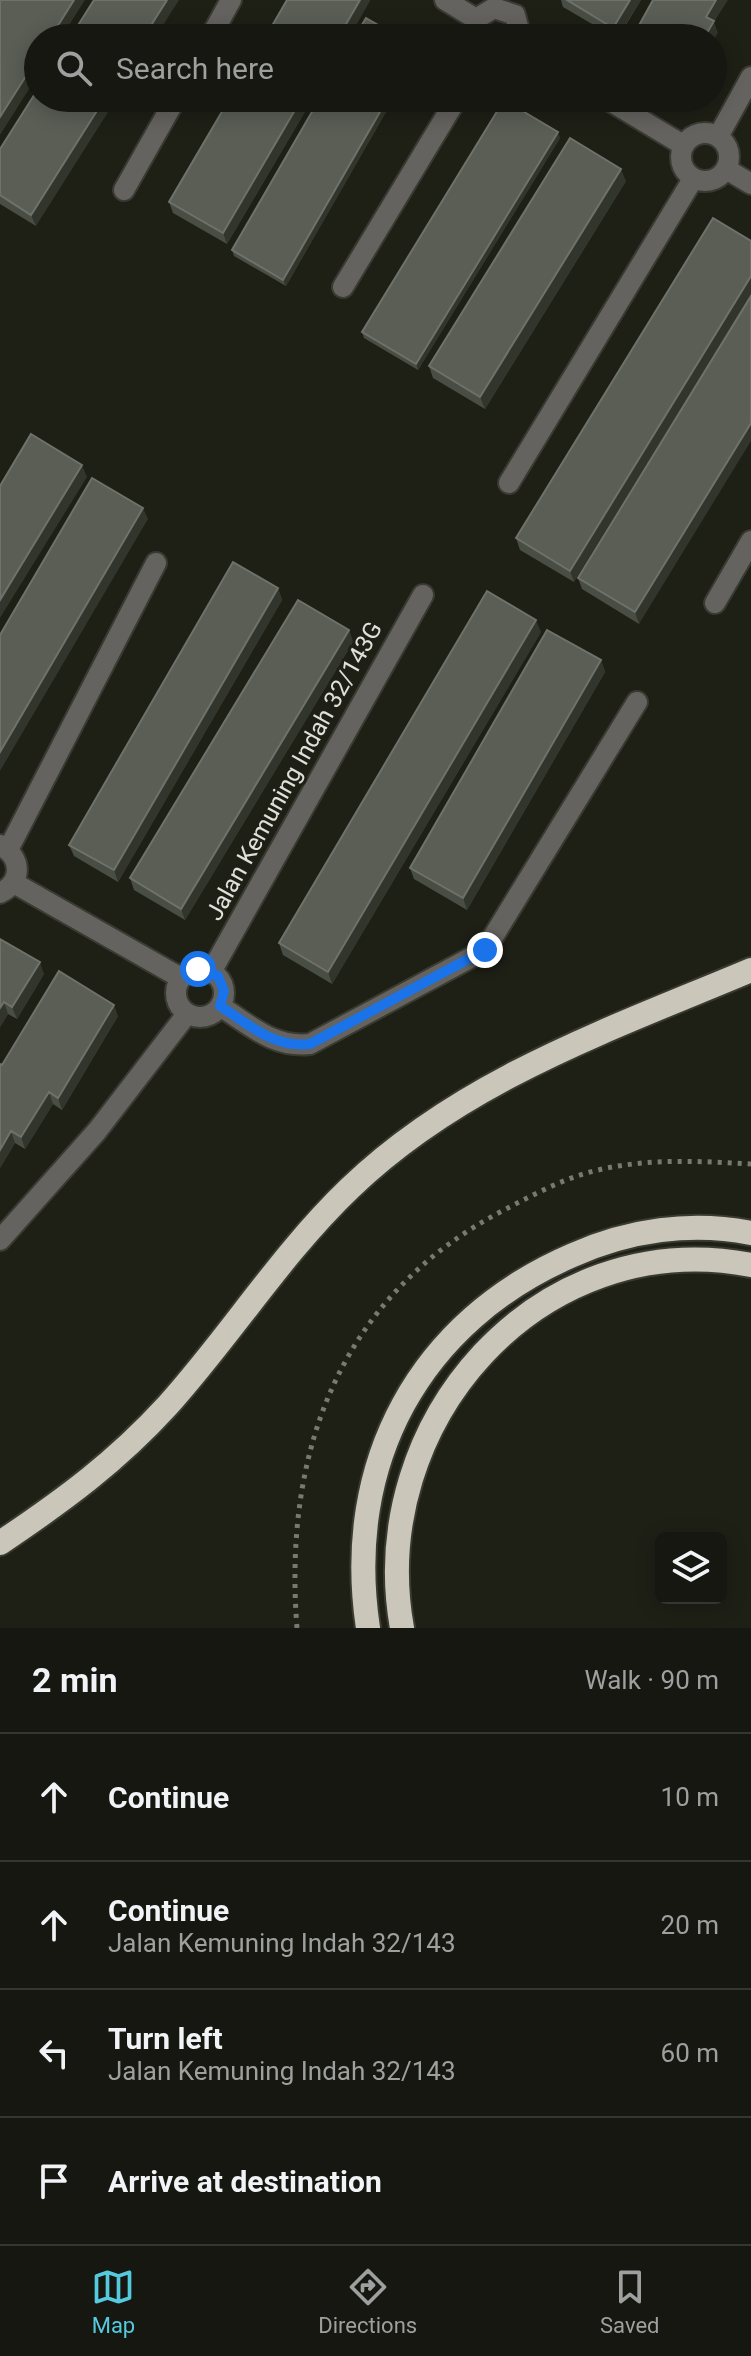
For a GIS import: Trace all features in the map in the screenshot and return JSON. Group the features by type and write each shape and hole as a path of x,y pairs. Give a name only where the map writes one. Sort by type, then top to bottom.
{"highway":[{"path":"0,1543 81,1489 134,1441 170,1403 312,1226 352,1186 405,1143 468,1100 530,1064 632,1016 751,970"},
{"path":"368,1628 361,1582 364,1525 372,1481 400,1410 444,1342 478,1310 518,1282 602,1242 662,1228 733,1229 751,1233"},
{"path":"402,1628 395,1580 396,1542 412,1469 444,1402 473,1364 542,1305 600,1277 644,1264 690,1259 751,1265"}],"street":[{"path":"218,24 231,0"},
{"path":"445,0 471,24"},
{"path":"479,24 494,8 510,5 519,24"},
{"path":"718,137 751,77"},
{"path":"124,190 168,112"},
{"path":"343,287 449,112"},
{"path":"628,112 683,145"},
{"path":"703,133 718,137 729,155 726,169 708,182 693,179 682,168 683,145 703,133"},
{"path":"726,169 751,184"},
{"path":"509,483 693,179"},
{"path":"715,603 751,541"},
{"path":"156,563 4,848 18,869 7,888 181,978"},
{"name":"Jalan Kemuning Indah 32/143G","path":"211,972 423,595"},
{"path":"220,1006 262,1034 289,1046 310,1044 485,950 637,702"},
{"path":"192,970 218,976 224,991 220,1006 209,1015 187,1014 177,1002 177,985 181,978 192,970"},
{"path":"0,1240 97,1131 187,1014"}],"building":[{"path":"74,0 59,24 24,24 24,79 0,117 0,2"},
{"path":"94,0 167,0 152,24 79,24"},
{"path":"287,0 360,0 346,24 273,24"},
{"path":"567,0 630,0 615,24 606,24"},
{"path":"653,0 716,0 706,17 714,21 712,24 640,24"},
{"path":"366,18 376,24 362,24"},
{"path":"24,111 96,112 31,215 0,195 0,149"},
{"path":"222,112 294,112 223,233 169,202"},
{"path":"312,112 380,112 283,280 232,250"},
{"path":"497,112 524,112 558,132 416,364 362,332"},
{"path":"570,138 621,169 480,397 429,366"},
{"path":"713,218 751,241 751,276 570,571 516,538"},
{"path":"751,296 751,423 635,612 578,578"},
{"path":"31,434 82,465 0,600 0,486"},
{"path":"92,478 143,508 0,752 0,635"},
{"path":"233,562 278,588 114,870 69,845"},
{"path":"487,591 536,620 328,972 279,943"},
{"path":"298,600 349,630 181,909 130,878"},
{"path":"547,630 601,660 463,898 410,868"},
{"path":"0,939 40,962 12,1007 4,1002 0,1008"},
{"path":"59,971 114,1005 58,1098 49,1092 21,1137 11,1131 0,1150 0,1064"}],"route":[{"path":"198,969 218,976 224,991 220,1006 262,1034 289,1046 310,1044 485,950"}]}
